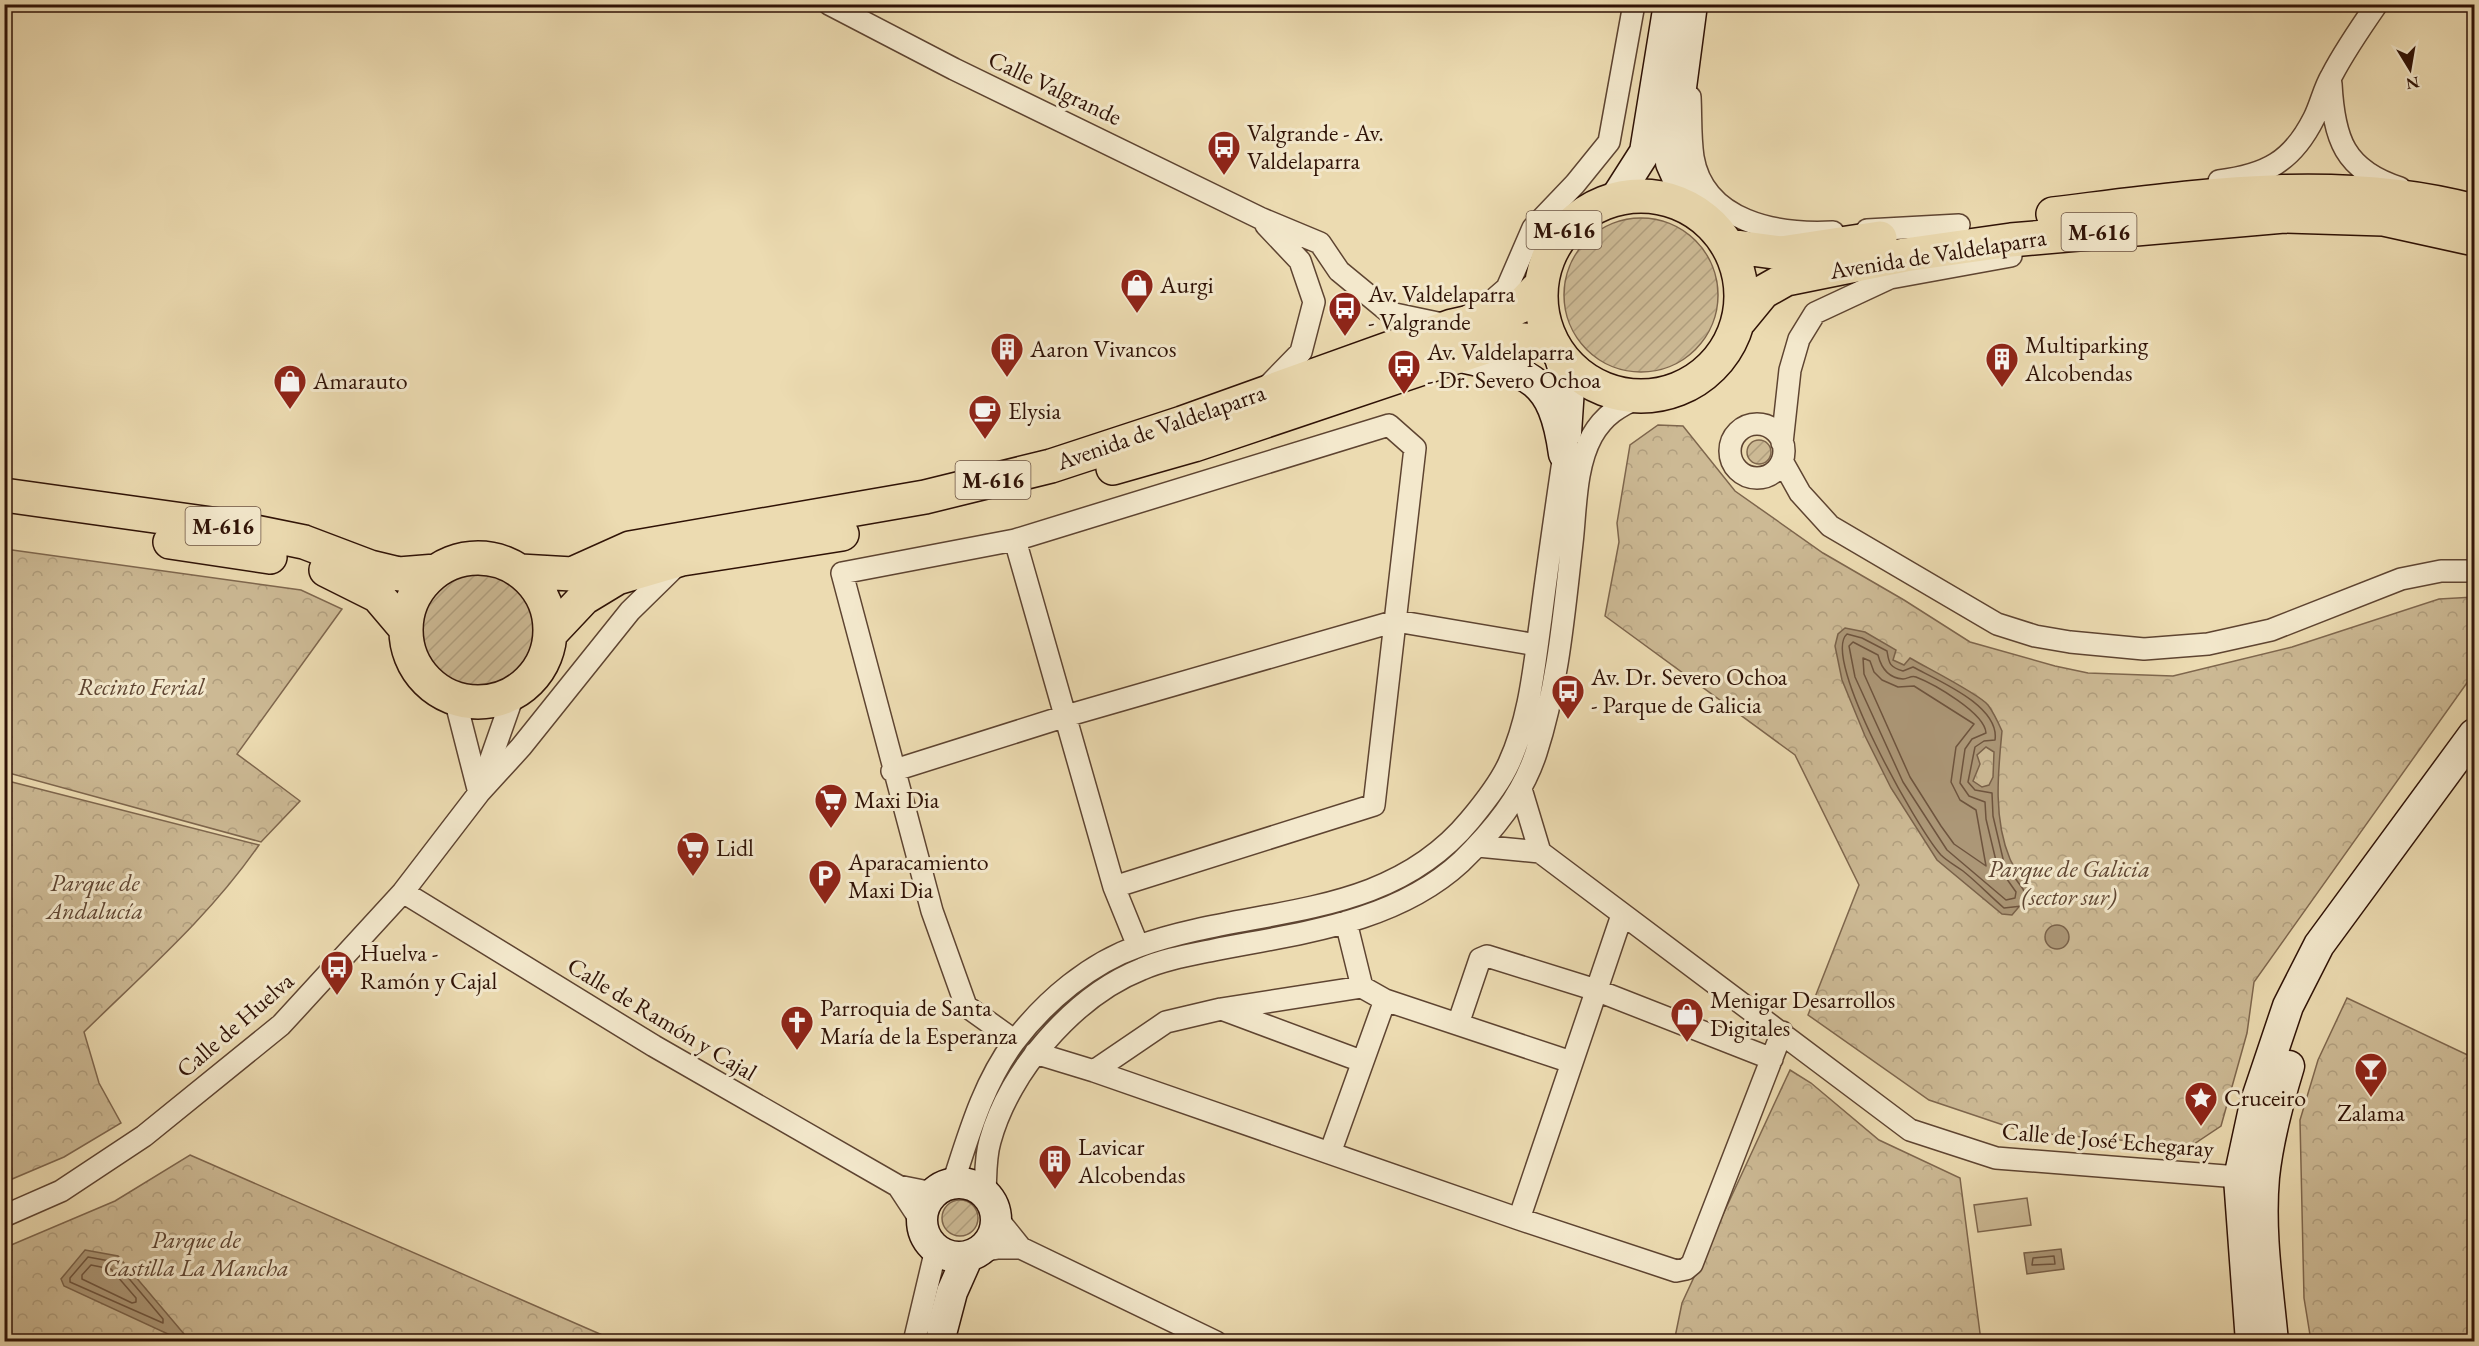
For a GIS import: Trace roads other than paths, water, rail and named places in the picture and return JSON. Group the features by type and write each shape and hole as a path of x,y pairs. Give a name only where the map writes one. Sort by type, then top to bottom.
{"highway":[{"name":"Avenida de Valdelaparra","path":"1729,246 1781,253 1959,225 2145,202 2303,190 2366,193 2466,208"},
{"name":"M-616","path":"1640,195 1666,198 1691,208 1713,224 1729,246 1739,269 1743,294 1740,320 1726,350 1703,375 1674,392 1640,397 1609,392 1581,377 1557,350 1547,333 1541,309 1541,285 1549,256 1564,230 1587,211 1615,199 1640,195"},
{"name":"Avenida de Valdelaparra","path":"1740,320 1762,292 1786,279 1905,255 2011,240 2284,216 2383,219 2475,238"},
{"name":"Avenida de Valdelaparra","path":"551,633 584,598 616,578 682,559 807,540 930,517 1011,497 1194,445 1454,341 1521,306 1541,285"},
{"name":"Avenida de Valdelaparra","path":"520,571 572,574 630,548 961,489 1076,458 1263,392 1454,341 1509,339 1540,341 1557,350"},
{"path":"54,481 88,507"},
{"name":"M-616","path":"4,495 226,526 304,542 370,567 399,574 436,571"},
{"name":"M-616","path":"4,517 290,560 322,568 378,596 406,629"},
{"name":"M-616","path":"478,557 500,561 520,571 537,588 548,609 551,633 546,657 538,671 514,693 495,701 475,702 454,699 435,688 419,672 409,652 406,629 410,607 420,587 436,571 456,561 478,557"}],"street":[{"name":"Calle Valgrande","path":"829,4 954,69 1260,218 1320,243 1339,272 1390,313 1454,341"},
{"path":"1564,454 1559,420 1547,397 1529,377 1454,341 1507,288 1533,228 1575,184 1609,142 1634,4"},
{"path":"1615,199 1645,152 1669,4"},
{"path":"2145,202 2197,184 2246,178 2271,168 2285,159 2314,118 2331,76 2359,29 2378,4"},
{"path":"1690,16 1671,163 1691,208"},
{"path":"1690,16 1693,158 1706,192 1742,219 1771,230 1807,233 1959,225"},
{"path":"2331,76 2334,123 2339,140 2357,164 2377,180 2466,208"},
{"path":"1260,218 1300,261 1314,302 1301,352 1263,392"},
{"path":"2188,223 1890,278 1815,313 1799,339 1790,370 1782,452 1800,494 1830,526 1997,624 2034,636 2070,642 2144,649 2208,644 2271,630 2401,579 2441,571 2475,571"},
{"path":"1216,1341 1021,1248 998,1248 972,1254 946,1255 936,1249 924,1232 921,1221 926,1201 943,1188 986,1090 1015,1041 1052,1000 1076,980 1097,966 1138,946 1358,896 1402,878 1461,831 1508,765 1528,707 1564,454 1569,388 1557,350"},
{"path":"940,1336 952,1292 972,1254 991,1238 989,1142 1004,1105 1035,1053 1078,1007 1104,989 1143,968 1346,922 1416,895 1449,872 1478,846 1521,789 1536,754 1547,716 1560,645 1583,455 1603,418 1619,406 1640,397"},
{"path":"1015,1041 966,1006 932,911 892,771 842,573 1015,540 1389,425 1415,448 1374,805 1114,887"},
{"path":"1015,540 1114,887 1138,946"},
{"path":"479,794 528,739 630,611 682,559"},
{"path":"892,771 1066,716 1396,621 1537,645"},
{"path":"479,794 514,693"},
{"path":"454,699 479,794"},
{"path":"2251,1341 2252,1178 2259,1093 2288,1006 2319,945 2475,734"},
{"path":"2273,1341 2264,1249 2252,1178 2306,1014 2338,954 2475,769"},
{"path":"1478,846 1540,852 1521,789"},
{"name":"Calle de Huelva","path":"4,1216 61,1191 144,1136 281,1024 403,892 479,794"},
{"name":"Calle de José Echegaray","path":"1540,852 1910,1130 1996,1158 2252,1178"},
{"name":"Calle de Ramón y Cajal","path":"403,892 654,1046 898,1186 921,1221"},
{"path":"1519,1219 1622,915"},
{"path":"1346,922 1362,987"},
{"path":"1458,1024 1480,959 1487,956 1596,990 1772,1059"},
{"path":"1094,1071 1166,1022 1221,1009 1362,987 1385,1000 1571,1062"},
{"path":"1330,1153 1361,1061 1385,1000"},
{"path":"1221,1009 1361,1061"},
{"path":"1035,1053 1094,1071 1519,1219 1676,1270 1686,1269 1692,1264 1782,1032"},
{"name":"Calle de Ramón y Cajal","path":"898,1186 943,1188"},
{"path":"943,1188 975,1186 1021,1248"},
{"path":"914,1341 936,1249"}],"water":[{"path":"1845,628 1865,632 1896,650 1893,660 1904,665 1910,658 1974,694 1983,700 1992,711 2002,731 1998,779 2001,828 2010,859 2025,880 2029,890 2029,895 2012,915 2002,914 1937,860 1891,788 1865,736 1842,680 1835,646 1838,634","holes":["1986,747 1994,752 1993,777 1989,785 1982,787 1973,781 1980,764 1977,755"]},
{"path":"2057,925 2062,926 2068,932 2068,942 2062,948 2057,949 2052,948 2046,942 2045,937 2046,932 2052,926"},
{"path":"2061,1249 2064,1269 2027,1274 2024,1253"},
{"path":"85,1250 118,1256 190,1341 183,1341 64,1286 61,1279"}],"place":[{"name":"Valgrande - Av. Valdelaparra","path":"1224,176"},
{"name":"Aurgi","path":"1137,314"},
{"name":"Av. Valdelaparra - Valgrande","path":"1345,337"},
{"name":"Aaron Vivancos","path":"1007,378"},
{"name":"Multiparking Alcobendas","path":"2002,388"},
{"name":"Av. Valdelaparra - Dr. Severo Ochoa","path":"1404,395"},
{"name":"Amarauto","path":"290,410"},
{"name":"Elysia","path":"985,440"},
{"name":"Av. Dr. Severo Ochoa - Parque de Galicia","path":"1568,720"},
{"name":"Maxi Dia","path":"831,829"},
{"name":"Lidl","path":"693,877"},
{"name":"Aparacamiento Maxi Dia","path":"825,905"},
{"name":"Huelva - Ramón y Cajal","path":"337,996"},
{"name":"Menigar Desarrollos Digitales","path":"1687,1043"},
{"name":"Parroquia de Santa María de la Esperanza","path":"797,1051"},
{"name":"Zalama","path":"2371,1098"},
{"name":"Cruceiro","path":"2201,1127"},
{"name":"Lavicar Alcobendas","path":"1055,1190"}],"park label":[{"name":"Recinto Ferial","path":"141,687"},
{"name":"Parque de Galicia (sector sur)","path":"2069,883"},
{"name":"Parque de Andalucía","path":"95,897"},
{"name":"Parque de Castilla La Mancha","path":"196,1254"}]}
